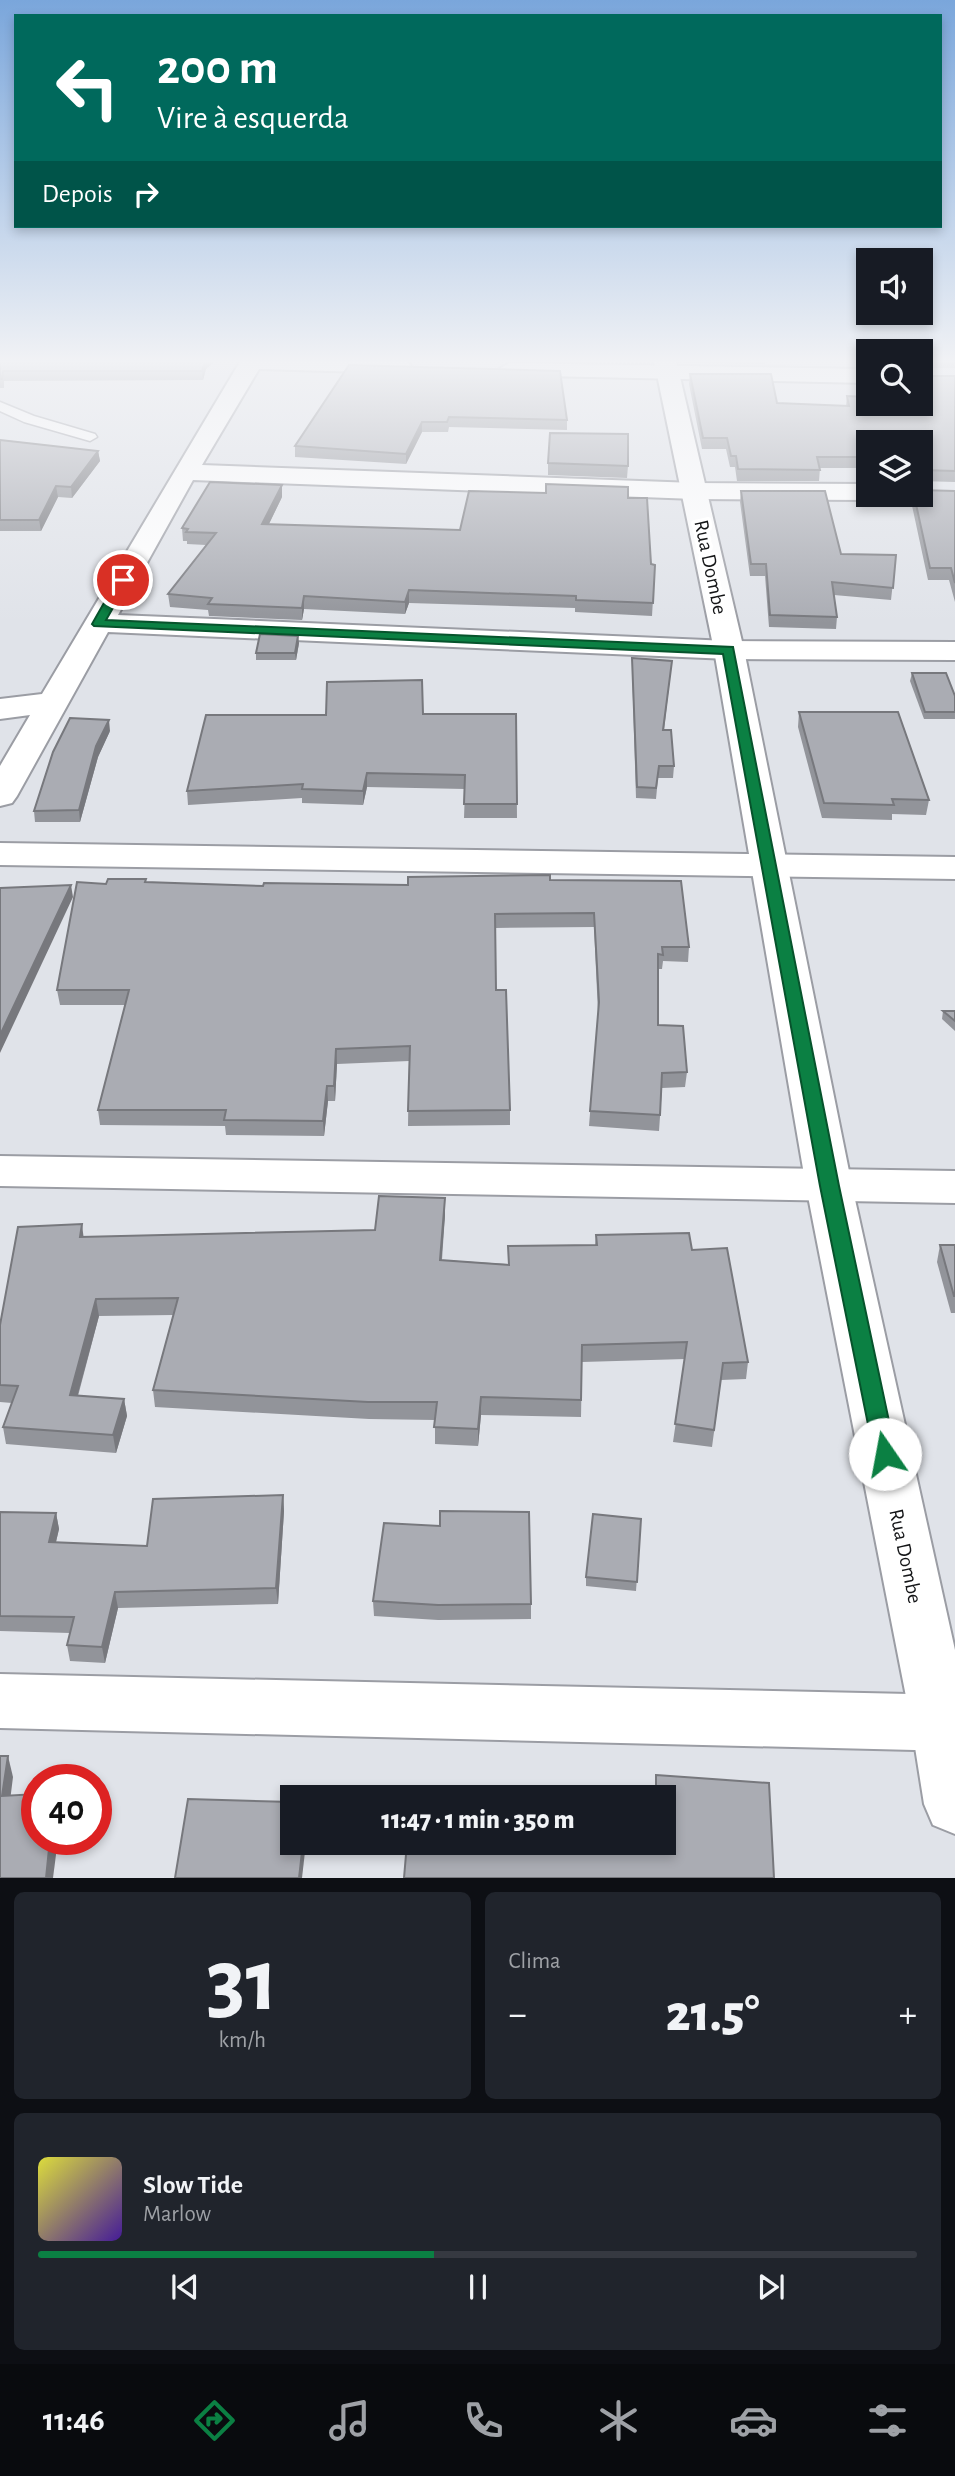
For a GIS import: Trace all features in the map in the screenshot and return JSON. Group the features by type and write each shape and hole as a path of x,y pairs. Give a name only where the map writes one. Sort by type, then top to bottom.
{"street":[{"path":"0,796 200,448"},
{"name":"Rua Dombe","path":"685,448 772,867 829,1186 948,1723 955,1804"},
{"path":"185,472 695,491 856,492"},
{"path":"98,624 729,650 955,651"},
{"path":"0,709 56,702"},
{"path":"0,855 955,868"},
{"path":"0,1171 955,1187"},
{"path":"0,1701 948,1723"}],"building":[{"path":"0,448 68,448 98,451 71,487 56,486 39,520 0,520"},
{"path":"318,448 409,448 406,454"},
{"path":"549,448 628,448 628,466 548,463"},
{"path":"729,448 856,448 856,457 817,457 820,470 738,469 736,456 731,456"},
{"path":"933,448 955,448 955,471 933,470"},
{"path":"210,482 282,485 262,524 460,530 469,491 546,493 546,484 628,487 628,498 647,498 651,564 655,565 653,603 576,600 576,596 409,590 405,602 304,596 302,608 208,604 212,598 168,594 216,533 186,532 188,529 182,528"},
{"path":"933,490 955,491 955,583 951,568 930,568 917,507 933,507"},
{"path":"741,491 825,491 841,554 896,555 893,588 832,582 837,617 770,615 766,564 751,564"},
{"path":"260,634 298,636 295,653 256,653"},
{"path":"632,658 672,661 663,730 671,730 674,766 659,766 656,788 637,787"},
{"path":"912,673 946,673 955,696 955,712 925,712"},
{"path":"422,680 423,714 516,714 517,804 464,804 465,775 367,773 363,791 302,789 303,784 187,791 206,715 326,715 327,682"},
{"path":"799,712 898,712 929,800 892,799 894,805 824,803"},
{"path":"70,718 109,720 96,746 79,810 34,811 53,752"},
{"path":"550,875 550,880 681,881 689,947 662,947 663,955 658,954 658,1025 683,1026 687,1072 662,1073 660,1115 590,1111 599,1002 594,913 495,914 496,990 506,990 510,1110 408,1111 410,1046 336,1049 334,1086 327,1086 323,1121 224,1120 226,1110 98,1110 129,990 57,990 77,882 106,884 108,879 146,879 145,882 263,886 264,883 408,885 408,877"},
{"path":"71,885 0,1035 0,888"},
{"path":"943,1011 955,1011 955,1021"},
{"path":"379,1196 445,1198 440,1260 509,1265 508,1246 597,1245 596,1235 689,1233 692,1250 727,1248 748,1362 723,1363 714,1430 675,1424 687,1342 582,1345 581,1400 481,1397 478,1429 434,1427 437,1402 368,1402 153,1390 178,1298 96,1299 70,1395 124,1399 113,1435 3,1427 18,1386 0,1385 0,1325 18,1227 82,1224 80,1237 375,1230"},
{"path":"940,1245 955,1245 955,1296 954,1296"},
{"path":"283,1495 276,1588 115,1592 102,1647 67,1645 74,1617 0,1616 0,1512 56,1513 49,1542 147,1546 153,1499"},
{"path":"440,1511 529,1512 531,1604 438,1605 373,1601 384,1523 440,1526"},
{"path":"593,1514 641,1519 637,1582 586,1577"},
{"path":"0,1756 8,1756 2,1796 21,1795 21,1855 48,1855 46,1878 0,1878"},
{"path":"656,1775 769,1783 774,1878 404,1878 406,1855 676,1855 676,1785 656,1785"},
{"path":"188,1799 280,1802 280,1855 302,1855 299,1878 175,1878"}],"route":[{"path":"123,580 98,624 729,650 772,867 829,1186 885,1454"}]}
